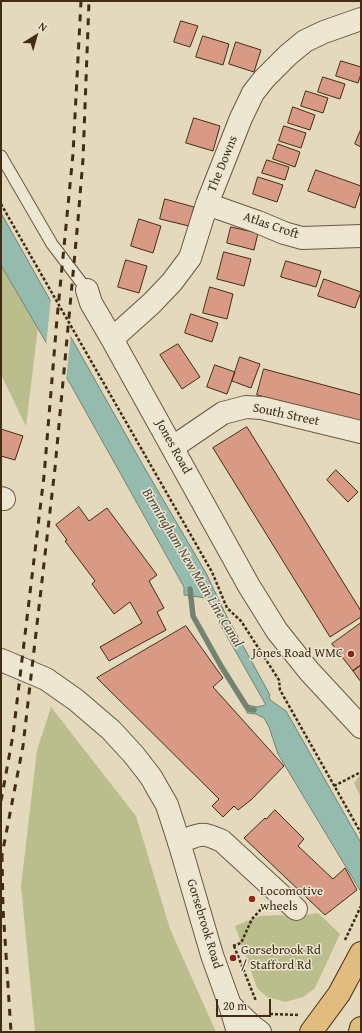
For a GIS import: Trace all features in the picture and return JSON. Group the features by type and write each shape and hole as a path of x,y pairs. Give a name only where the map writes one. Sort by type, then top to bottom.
{"highway":[{"path":"306,1024 339,994 352,949"},
{"path":"360,1032 361,1028"}],"street":[{"name":"The Downs","path":"112,339 152,303 172,282 190,258 207,204 253,93 264,79 288,55 305,41 324,32 361,19"},
{"name":"Atlas Croft","path":"207,204 284,233 302,238 361,236"},
{"name":"Jones Road","path":"87,290 91,303 173,447 249,586 277,631 309,671 361,727"},
{"name":"South Street","path":"173,447 223,413 246,407 262,408 361,432"},
{"name":"Gorsebrook Road","path":"1,660 46,679 76,700 111,730 134,755 151,777 167,805 212,955 230,1005 253,1026"},
{"path":"179,842 202,834 222,841 296,909"}],"lane":[{"name":"Jones Road","path":"1,156 52,244 87,290"}],"path":[{"path":"1,204 212,572 226,608 241,621 279,680 280,690 361,833"},
{"path":"334,786 361,772"},
{"path":"352,949 361,906"},
{"path":"241,943 252,919"},
{"path":"234,946 253,1026 306,1024"}],"green space":[{"path":"1,265 38,327 26,426 1,375"},
{"path":"51,707 136,816 170,929 216,1032 35,1032 21,886 37,750"},
{"path":"361,774 361,798 354,783"},
{"path":"318,913 340,934 315,988 303,997 286,1002 267,997 257,988 235,926 260,916 280,915 294,917"}],"water":[{"name":"Birmingham New Main Line Canal","path":"1,213 144,467 206,573 225,613 270,695 270,700 286,711 361,843 361,892 278,754 269,727 264,718 256,714 247,713 248,705 257,707 266,705 220,624 219,616 206,598 184,595 184,587 72,387 1,265"}],"pier":[{"path":"51,297 71,333 66,381 46,346"}],"building":[{"path":"181,21 198,26 190,47 174,42"},
{"path":"203,36 229,44 223,65 196,57"},
{"path":"236,42 261,50 254,72 229,64"},
{"path":"341,61 361,67 361,74 358,83 336,76"},
{"path":"323,77 345,84 340,99 318,92"},
{"path":"306,91 328,98 323,113 301,106"},
{"path":"293,107 315,115 310,130 288,123"},
{"path":"194,118 220,126 213,151 186,143"},
{"path":"284,126 306,133 301,148 279,141"},
{"path":"361,129 361,147 355,144"},
{"path":"278,144 300,152 295,167 273,159"},
{"path":"267,160 289,167 285,180 262,173"},
{"path":"316,170 361,186 355,208 308,191"},
{"path":"258,177 283,185 277,202 253,194"},
{"path":"165,199 194,207 189,226 160,219"},
{"path":"139,219 161,226 153,253 131,246"},
{"path":"231,227 258,233 254,250 227,243"},
{"path":"224,252 251,259 244,286 217,279"},
{"path":"126,260 147,266 139,293 118,287"},
{"path":"286,261 321,271 316,287 281,277"},
{"path":"324,279 361,292 355,308 318,296"},
{"path":"210,287 233,294 227,319 203,313"},
{"path":"191,314 218,323 212,342 185,333"},
{"path":"178,344 200,377 182,389 160,355"},
{"path":"240,357 260,364 251,388 232,381"},
{"path":"215,365 235,372 227,394 207,387"},
{"path":"264,369 361,395 361,422 257,395"},
{"path":"247,427 361,611 361,617 330,637 213,448"},
{"path":"1,429 23,436 15,460 1,456"},
{"path":"336,470 358,492 348,502 327,480"},
{"path":"79,507 89,521 107,508 157,575 149,581 164,608 157,612 166,630 109,661 100,647 142,623 130,602 114,614 92,584 95,581 65,541 67,540 56,525"},
{"name":"Jones Road WMC","path":"361,623 361,665 353,671 332,644"},
{"path":"186,626 223,678 213,687 284,766 251,800 238,810 234,806 223,817 212,806 219,799 97,678"},
{"path":"361,665 361,682 353,671"},
{"path":"275,810 304,839 298,846 333,879 345,868 357,890 325,915 244,838"}],"waterway":[{"name":"Birmingham New Main Line Canal","path":"190,589 193,616 221,666 248,709 254,710"}],"railway":[{"path":"1,801 13,735 44,476 73,154 81,1"},
{"path":"1,860 23,746 55,468 83,159 89,1"},
{"path":"2,855 3,908 11,1032"}],"place":[{"name":"Jones Road WMC","path":"351,654"},
{"name":"Locomotive wheels","path":"252,899"},
{"name":"Gorsebrook Rd / Stafford Rd","path":"233,958"}]}
